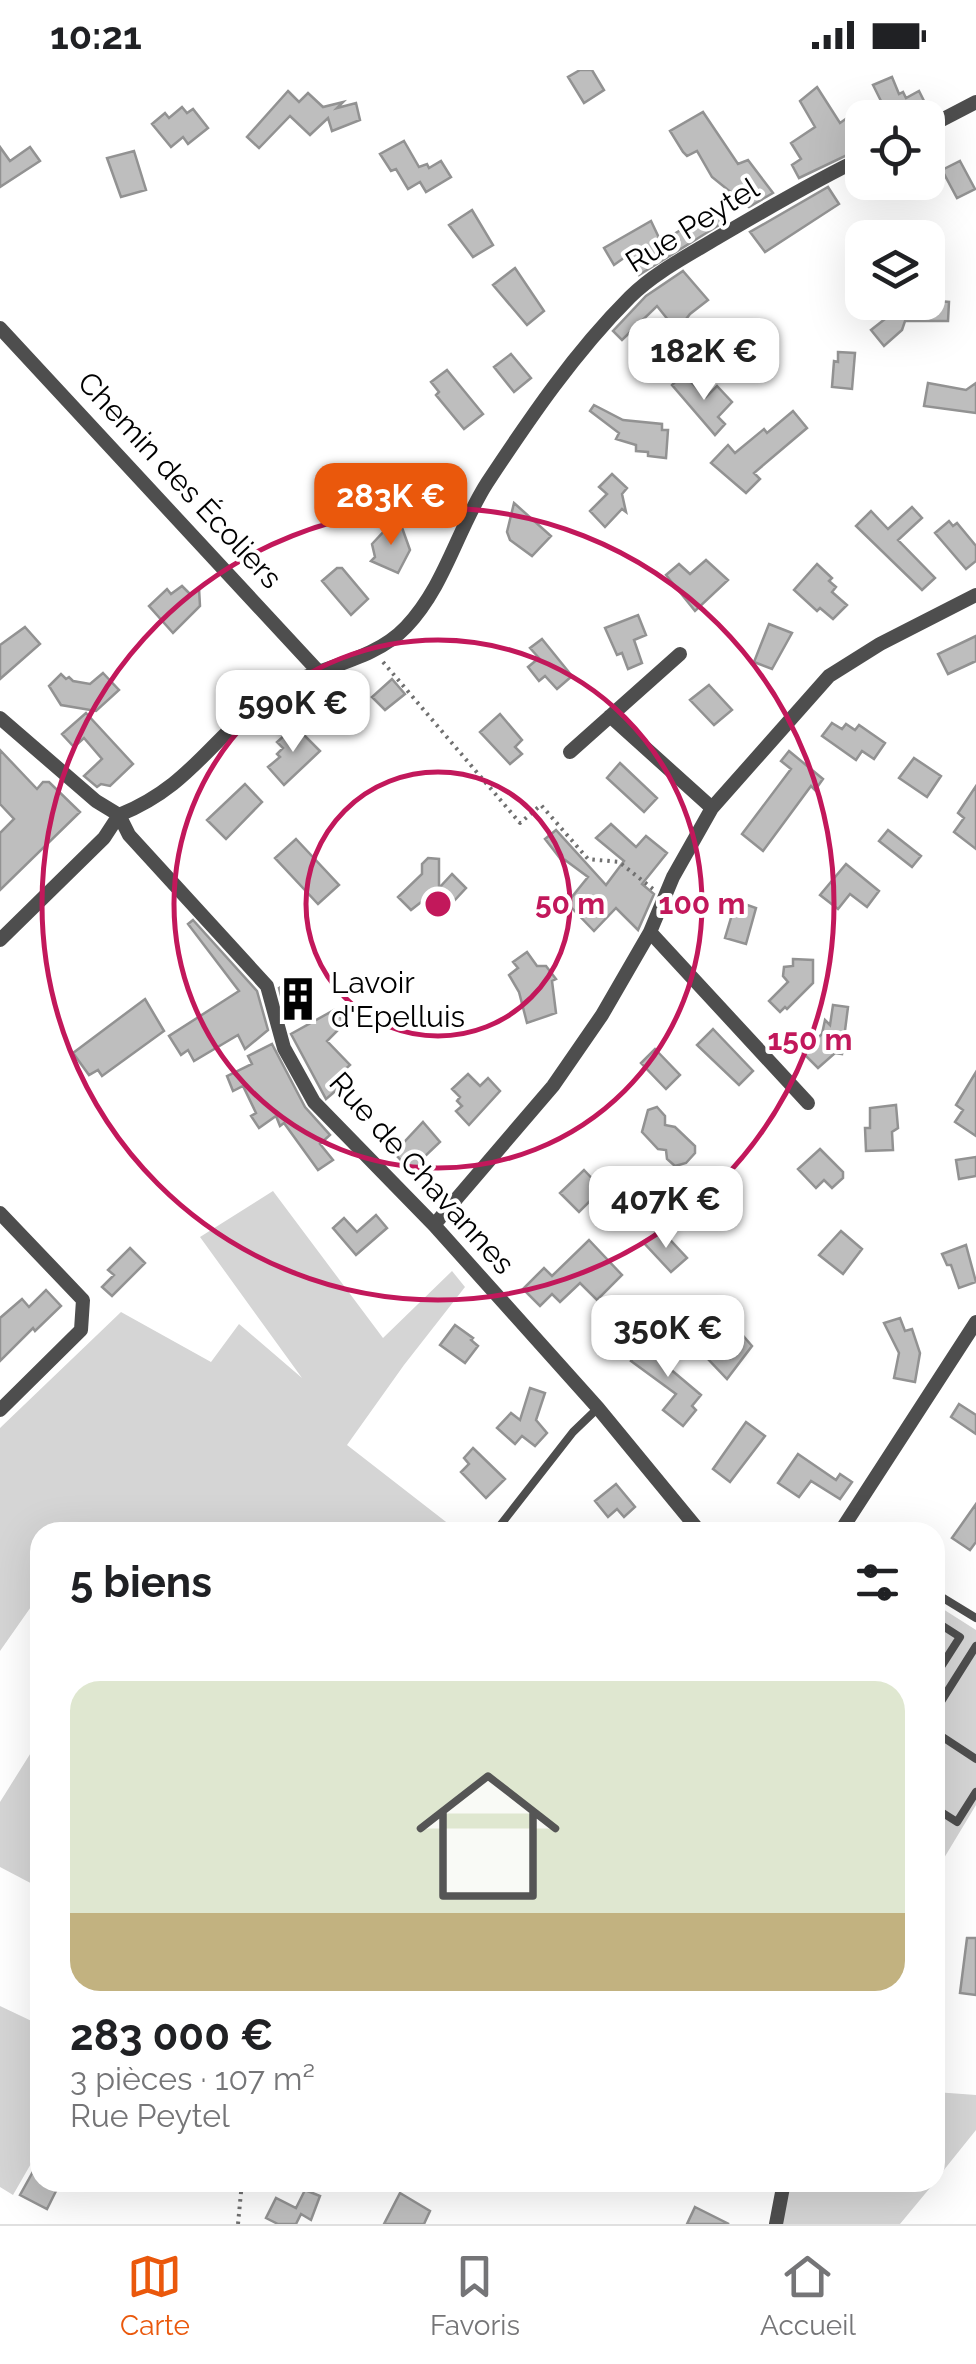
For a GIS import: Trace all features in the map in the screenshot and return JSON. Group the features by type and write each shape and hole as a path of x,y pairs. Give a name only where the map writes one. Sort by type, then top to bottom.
{"street":[{"path":"945,118 976,102"},
{"name":"Rue Peytel","path":"120,815 170,789 265,698 301,676 373,651 405,629 440,581 479,496 522,430 552,387 630,297 654,276 845,166"},
{"name":"Chemin des Écoliers","path":"0,328 318,671"},
{"path":"434,1225 553,1086 602,1015 650,932 664,897 712,808 829,676 880,644 976,595"},
{"path":"570,752 680,654"},
{"path":"610,716 712,808"},
{"name":"Rue de Chavannes","path":"0,718 96,801 120,815 129,836 266,986 284,1048 314,1102 434,1225 598,1408 692,1522"},
{"path":"0,940 104,838 120,815"},
{"path":"650,932 808,1104"},
{"path":"0,1213 83,1300 81,1330 0,1410"},
{"path":"846,1522 976,1322"},
{"path":"776,2224 782,2192"}],"lane":[{"path":"504,1522 573,1432 598,1408"},
{"path":"945,1599 976,1618"},
{"path":"945,1627 960,1637 945,1660"},
{"path":"945,1695 976,1646"},
{"path":"945,1739 976,1759"},
{"path":"945,1814 957,1822 976,1792"}],"path":[{"path":"373,651 520,823 541,805 588,859 619,862 664,897"},
{"path":"238,2224 241,2192"}],"shaded area":[{"path":"273,1191 383,1338 452,1271 465,1287 347,1445 446,1522 30,1522 30,1608 0,1651 0,1428 121,1312 211,1362 239,1324 302,1378 200,1237"},
{"path":"945,1610 976,1630 976,1805 945,1856"},
{"path":"30,1754 30,1883 0,1867 0,1802"},
{"path":"0,2006 30,2020 30,2165 13,2195 0,2187"},
{"path":"945,2093 976,2095 976,2130 945,2169"},
{"path":"786,2192 927,2192 900,2224 781,2224"}],"building":[{"path":"580,70 592,70 604,90 584,103 568,77"},
{"path":"892,77 899,94 903,92 906,98 919,91 924,100 880,100 873,85"},
{"path":"817,87 840,123 845,119 845,156 799,178 792,165 801,159 791,143 815,127 800,101"},
{"path":"288,91 299,102 308,93 323,107 356,103 360,120 332,131 328,118 310,135 290,116 259,148 247,137"},
{"path":"182,107 187,113 193,109 208,128 188,144 183,137 171,147 152,124 165,113 169,118"},
{"path":"703,112 738,164 748,160 773,193 749,207 712,177 697,151 687,156 683,152 670,131"},
{"path":"404,141 419,167 427,164 429,168 441,161 451,177 426,192 420,182 408,189 396,169 391,171 380,154"},
{"path":"0,147 10,161 30,147 40,161 0,187"},
{"path":"134,151 146,190 121,197 107,158"},
{"path":"960,161 975,189 957,198 945,168"},
{"path":"828,187 839,204 765,252 750,232"},
{"path":"715,209 724,222 639,275 628,255 614,265 604,248 651,221 661,242"},
{"path":"472,210 493,245 473,257 449,225"},
{"path":"515,268 544,311 527,325 493,285"},
{"path":"683,271 708,300 677,331 657,306 622,340 613,331 646,296"},
{"path":"945,302 949,302 948,321 905,321 902,330 884,346 871,330 884,320 945,320"},
{"path":"838,352 855,353 852,389 832,387"},
{"path":"511,354 531,378 514,392 494,367"},
{"path":"447,370 483,414 464,429 436,395 439,392 431,382"},
{"path":"683,374 706,397 717,386 732,402 718,417 725,424 715,435 672,385"},
{"path":"928,383 966,390 976,383 976,413 924,406"},
{"path":"594,405 623,420 662,424 662,430 668,430 666,458 648,456 648,452 636,451 636,445 616,439 619,433 590,411"},
{"path":"793,411 807,428 754,473 760,479 746,493 711,463 728,445 735,453"},
{"path":"612,474 627,488 622,494 626,512 622,509 605,527 590,511 607,494 599,487"},
{"path":"514,503 551,536 532,556 510,540 507,532"},
{"path":"912,507 922,518 898,540 935,578 922,590 856,526 871,511 888,529"},
{"path":"949,521 953,526 957,523 976,546 976,561 966,569 935,533"},
{"path":"400,522 410,550 398,573 371,561 375,557 372,544 385,530 384,525"},
{"path":"706,560 728,580 695,611 666,575 679,564 690,574"},
{"path":"817,564 832,578 829,581 836,587 832,592 847,605 833,619 820,608 817,611 794,590"},
{"path":"342,568 368,599 351,615 322,581"},
{"path":"182,586 191,595 199,588 200,606 173,633 149,606 167,589 171,594"},
{"path":"638,615 646,635 634,640 642,663 628,669 605,628"},
{"path":"769,624 792,633 772,669 754,662"},
{"path":"25,627 40,644 0,679 0,645"},
{"path":"976,636 976,661 948,674 938,654"},
{"path":"542,639 572,676 557,689 545,676 539,681 528,667 539,658 530,648"},
{"path":"103,673 119,690 96,711 61,705 49,686 61,674 66,679 90,684"},
{"path":"392,679 405,694 385,710 372,697"},
{"path":"709,685 732,710 714,725 690,700"},
{"path":"86,713 133,764 110,786 97,787 84,776 102,759 84,738 74,747 62,734"},
{"path":"500,714 522,740 515,747 522,754 510,764 480,732"},
{"path":"832,723 842,729 846,724 855,730 859,725 885,743 874,759 862,751 856,760 822,736"},
{"path":"295,726 320,751 284,785 268,767 280,757 277,754 283,748 277,742"},
{"path":"0,750 37,789 43,782 49,782 80,812 0,890 0,833 14,819 0,804"},
{"path":"789,751 823,779 815,790 811,786 763,851 742,834 791,769 781,761"},
{"path":"914,758 941,776 927,797 899,778"},
{"path":"620,763 657,798 644,812 607,778"},
{"path":"245,784 262,802 226,839 207,820"},
{"path":"976,786 976,849 954,832 964,818 958,813"},
{"path":"611,824 636,847 646,836 667,853 642,884 654,894 638,930 616,908 594,931 567,903 588,877 563,862 545,839 556,830 606,885 624,861 596,838"},
{"path":"888,830 921,856 912,867 879,841"},
{"path":"296,839 339,885 318,904 275,858"},
{"path":"428,858 439,859 439,888 411,910 398,897 422,874 422,864"},
{"path":"846,864 879,891 867,907 850,894 838,909 820,895"},
{"path":"452,874 466,888 454,901 440,887"},
{"path":"736,901 756,908 746,944 725,938"},
{"path":"193,920 257,991 268,1030 245,1049 238,1035 194,1061 188,1050 181,1055 169,1036 239,991 188,924"},
{"path":"527,952 537,966 546,966 556,979 552,981 556,1013 527,1023 519,992 509,975 518,968 513,962"},
{"path":"793,959 813,960 813,983 780,1012 769,1001 788,982 783,976 784,967 793,966"},
{"path":"300,978 309,988 300,998 303,1001 286,1015 279,988 285,984 290,988"},
{"path":"145,999 164,1031 102,1076 98,1070 89,1075 73,1053"},
{"path":"833,1005 848,1007 842,1054 835,1053 818,1068 803,1053 822,1034 825,1020 830,1025"},
{"path":"334,1010 345,1023 327,1041 350,1065 331,1082 338,1089 326,1099 291,1034"},
{"path":"713,1029 753,1071 739,1085 697,1045"},
{"path":"272,1044 305,1107 330,1135 320,1144 333,1160 318,1170 276,1116 259,1128 251,1116 256,1113 243,1086 233,1091 227,1076 252,1064 248,1056"},
{"path":"655,1049 680,1075 666,1089 641,1063"},
{"path":"976,1072 976,1136 955,1122 963,1110 956,1105"},
{"path":"468,1074 480,1086 488,1078 500,1091 469,1125 456,1111 462,1106 452,1089"},
{"path":"896,1105 898,1128 892,1132 893,1150 866,1151 865,1128 870,1128 870,1108"},
{"path":"657,1107 665,1116 665,1125 675,1127 695,1146 695,1153 686,1163 675,1166 667,1159 666,1150 658,1149 642,1132 648,1110"},
{"path":"423,1122 440,1142 423,1158 433,1168 420,1180 394,1153"},
{"path":"820,1149 843,1172 843,1178 832,1188 824,1180 816,1188 798,1169"},
{"path":"976,1157 976,1176 959,1179 956,1160"},
{"path":"584,1170 602,1189 579,1212 560,1193"},
{"path":"376,1215 387,1228 356,1255 333,1228 344,1218 357,1232"},
{"path":"660,1229 687,1258 671,1272 644,1243"},
{"path":"841,1231 862,1249 843,1274 819,1255"},
{"path":"589,1240 622,1275 597,1300 580,1283 560,1302 552,1294 540,1306 523,1289 544,1268 552,1276"},
{"path":"966,1245 976,1282 959,1288 951,1265 947,1265 942,1254"},
{"path":"130,1248 145,1263 112,1296 102,1287 114,1275 108,1270"},
{"path":"46,1290 61,1306 0,1361 0,1318 22,1299 29,1307"},
{"path":"900,1318 905,1331 912,1329 920,1353 915,1382 894,1378 899,1353 884,1323"},
{"path":"455,1325 478,1346 465,1363 440,1345"},
{"path":"739,1331 752,1346 727,1379 708,1359"},
{"path":"650,1338 676,1359 669,1368 701,1395 692,1406 696,1410 683,1426 663,1410 676,1394 631,1361"},
{"path":"530,1388 545,1393 536,1420 547,1433 535,1446 522,1436 515,1444 497,1428 511,1413 520,1420"},
{"path":"959,1404 976,1415 976,1434 951,1417"},
{"path":"746,1422 765,1436 730,1482 713,1469"},
{"path":"473,1448 505,1479 486,1498 461,1472 469,1464 464,1458"},
{"path":"798,1454 836,1480 840,1474 852,1482 840,1499 811,1481 799,1497 778,1483"},
{"path":"616,1484 635,1507 624,1517 617,1509 608,1517 595,1501"},
{"path":"976,1504 976,1542 970,1550 952,1538"},
{"path":"967,1938 976,1938 976,1995 960,1993"},
{"path":"30,2177 30,2192 56,2192 47,2209 20,2195"},
{"path":"304,2192 320,2196 311,2220 301,2214 296,2224 278,2224 266,2218 276,2198 296,2208"},
{"path":"400,2193 430,2211 424,2224 384,2224"},
{"path":"695,2207 729,2224 687,2224"}],"place":[{"name":"Lavoir d'Epelluis","path":"298,999"}]}
